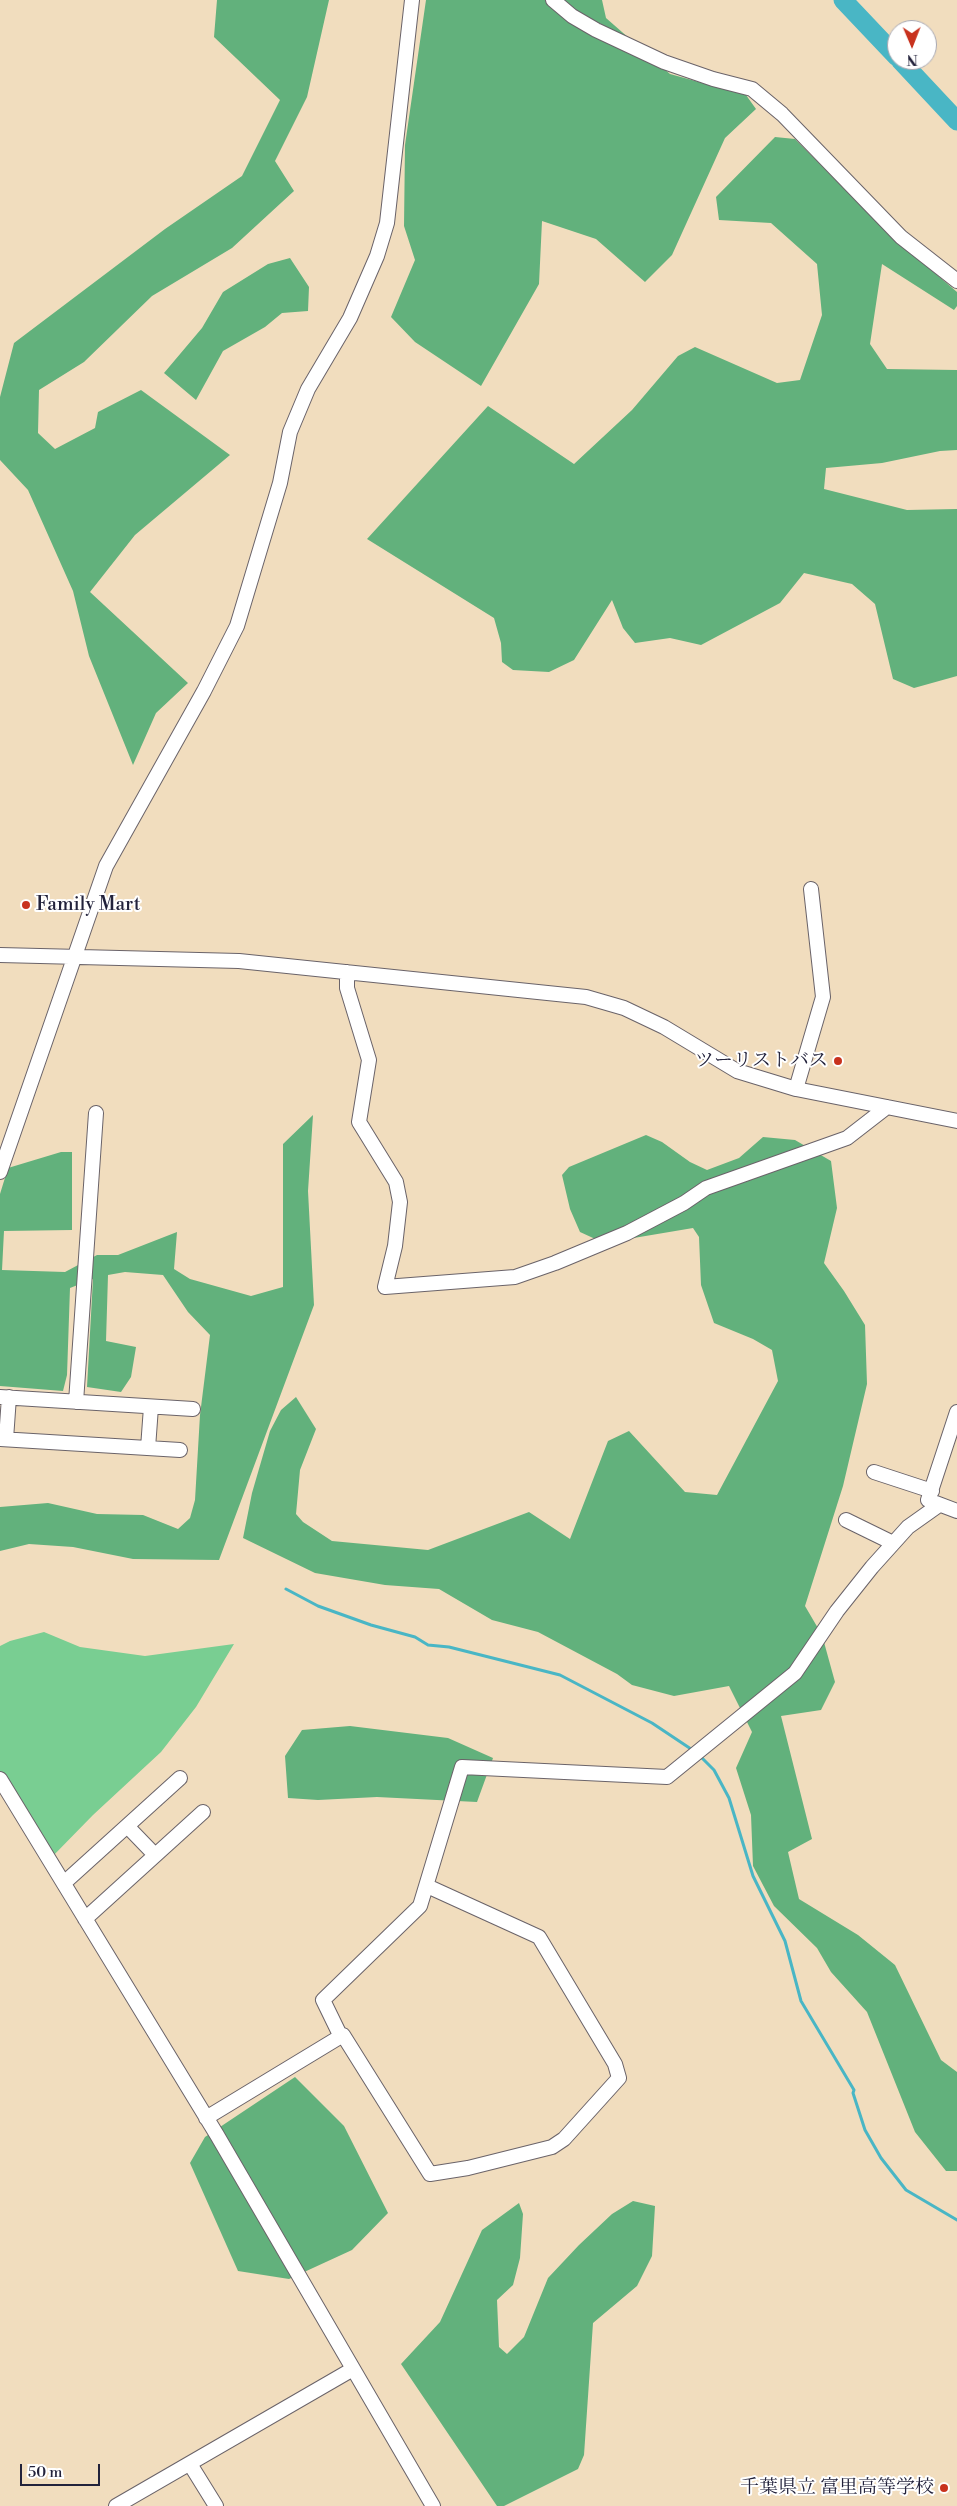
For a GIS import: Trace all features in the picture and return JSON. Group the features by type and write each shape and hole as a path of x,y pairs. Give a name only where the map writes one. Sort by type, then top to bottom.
{"street":[{"path":"0,1172 106,866 204,691 237,626 280,484 290,432 308,389 350,318 377,256 387,223 412,0"},
{"path":"553,0 572,16 596,30 664,62 713,79 752,89 782,114 901,237 957,281"},
{"path":"796,1089 823,997 811,889"},
{"path":"0,959 74,957 239,961 586,997 624,1008 664,1027 737,1071 796,1089 957,1121"},
{"path":"347,972 347,988 368,1060 359,1122 396,1182 400,1202 395,1246 385,1288 515,1276 555,1263 627,1233 684,1203 706,1188 847,1138 887,1107"},
{"path":"76,1402 96,1113"},
{"path":"180,1450 3,1439 4,1397 193,1409"},
{"path":"148,1448 151,1407"},
{"path":"957,1412 928,1500 957,1511"},
{"path":"874,1472 932,1491"},
{"path":"341,2037 323,2000 420,1906 462,1767 667,1777 795,1673 837,1611 893,1543 908,1527 939,1505"},
{"path":"846,1520 893,1543"},
{"path":"0,1778 206,2118 433,2506"},
{"path":"64,1883 180,1778"},
{"path":"85,1918 202,1812"},
{"path":"127,1826 154,1855"},
{"path":"206,2118 343,2035 430,2174 468,2168 552,2148 564,2139 619,2078 615,2064 539,1937 427,1886"},
{"path":"125,2504 353,2369"},
{"path":"190,2464 216,2506"}],"green space":[{"path":"217,0 329,0 307,97 275,161 294,191 232,248 152,296 84,362 39,390 38,433 55,449 95,428 98,412 141,390 230,455 135,535 90,592 188,683 156,713 133,765 89,656 73,591 28,490 0,460 0,397 14,343 165,229 242,176 280,100 214,37"},
{"path":"426,0 602,0 606,18 670,74 746,95 756,109 725,138 672,255 645,282 596,239 542,221 539,284 481,386 415,342 391,317 415,260 404,226 405,145"},
{"path":"775,137 795,139 888,233 957,292 957,306 954,310 882,264 870,344 887,369 957,370 957,450 940,451 882,463 826,468 824,489 907,510 957,509 957,676 914,688 893,679 875,604 852,584 804,573 780,603 701,645 670,638 635,643 623,628 612,600 574,660 549,672 513,670 502,662 501,643 494,618 367,539 488,406 574,464 632,410 678,356 695,347 777,383 800,380 822,315 817,264 771,223 719,220 716,197"},
{"path":"290,258 309,287 308,311 282,313 265,327 223,351 196,400 164,373 202,328 223,292 268,264"},
{"path":"313,1115 308,1191 314,1305 219,1560 133,1559 73,1547 29,1544 0,1551 0,1507 48,1503 97,1514 143,1515 178,1529 190,1518 195,1500 200,1415 210,1335 188,1312 163,1275 125,1272 108,1275 106,1341 136,1347 131,1377 121,1392 87,1387 93,1279 70,1288 67,1375 63,1391 0,1386 0,1194 8,1168 61,1152 72,1152 72,1230 4,1231 2,1270 65,1272 97,1255 118,1255 177,1232 174,1269 190,1279 251,1296 283,1287 283,1144"},
{"path":"646,1135 662,1142 690,1162 707,1170 739,1158 763,1137 795,1140 831,1161 837,1208 824,1263 865,1325 867,1384 843,1486 805,1606 822,1635 835,1682 821,1710 781,1716 812,1839 788,1852 799,1899 858,1935 895,1965 941,2060 957,2072 957,2171 946,2171 915,2132 867,2012 831,1972 817,1948 774,1906 753,1866 751,1815 736,1768 752,1732 729,1686 674,1696 632,1685 617,1674 538,1632 492,1620 439,1589 385,1585 315,1573 243,1538 252,1493 270,1431 281,1410 296,1397 316,1429 300,1470 296,1514 303,1522 332,1541 428,1550 529,1512 570,1539 608,1441 629,1431 685,1492 717,1495 778,1381 772,1350 753,1339 714,1323 701,1285 699,1237 693,1228 604,1243 580,1232 570,1209 562,1175 569,1167"},
{"path":"44,1632 80,1647 145,1656 234,1644 196,1707 161,1752 93,1815 50,1859 0,1774 0,1646 10,1641"},
{"path":"350,1726 448,1738 493,1758 477,1802 377,1797 318,1800 288,1798 285,1756 302,1730"},
{"path":"295,2077 344,2126 388,2213 352,2250 289,2279 238,2271 190,2163 205,2137"},
{"path":"633,2201 655,2206 652,2256 637,2286 593,2323 584,2455 578,2469 504,2506 497,2506 401,2364 440,2322 482,2230 519,2203 523,2214 520,2258 513,2285 497,2300 499,2347 507,2354 524,2337 548,2278 612,2214"}],"waterway":[{"path":"843,0 887,46"},
{"path":"909,70 957,121"},
{"path":"286,1589 318,1606 371,1625 415,1637 428,1645 449,1647 560,1675 652,1723 694,1751"},
{"path":"699,1755 714,1770 729,1798 753,1876 785,1941 801,2001 854,2090 853,2093 865,2130 881,2158 906,2190 957,2220"}],"place":[{"name":"Family Mart","path":"26,905"},
{"name":"ツーリストバス","path":"838,1061"},
{"name":"千葉県立 富里高等学校","path":"944,2488"}]}
